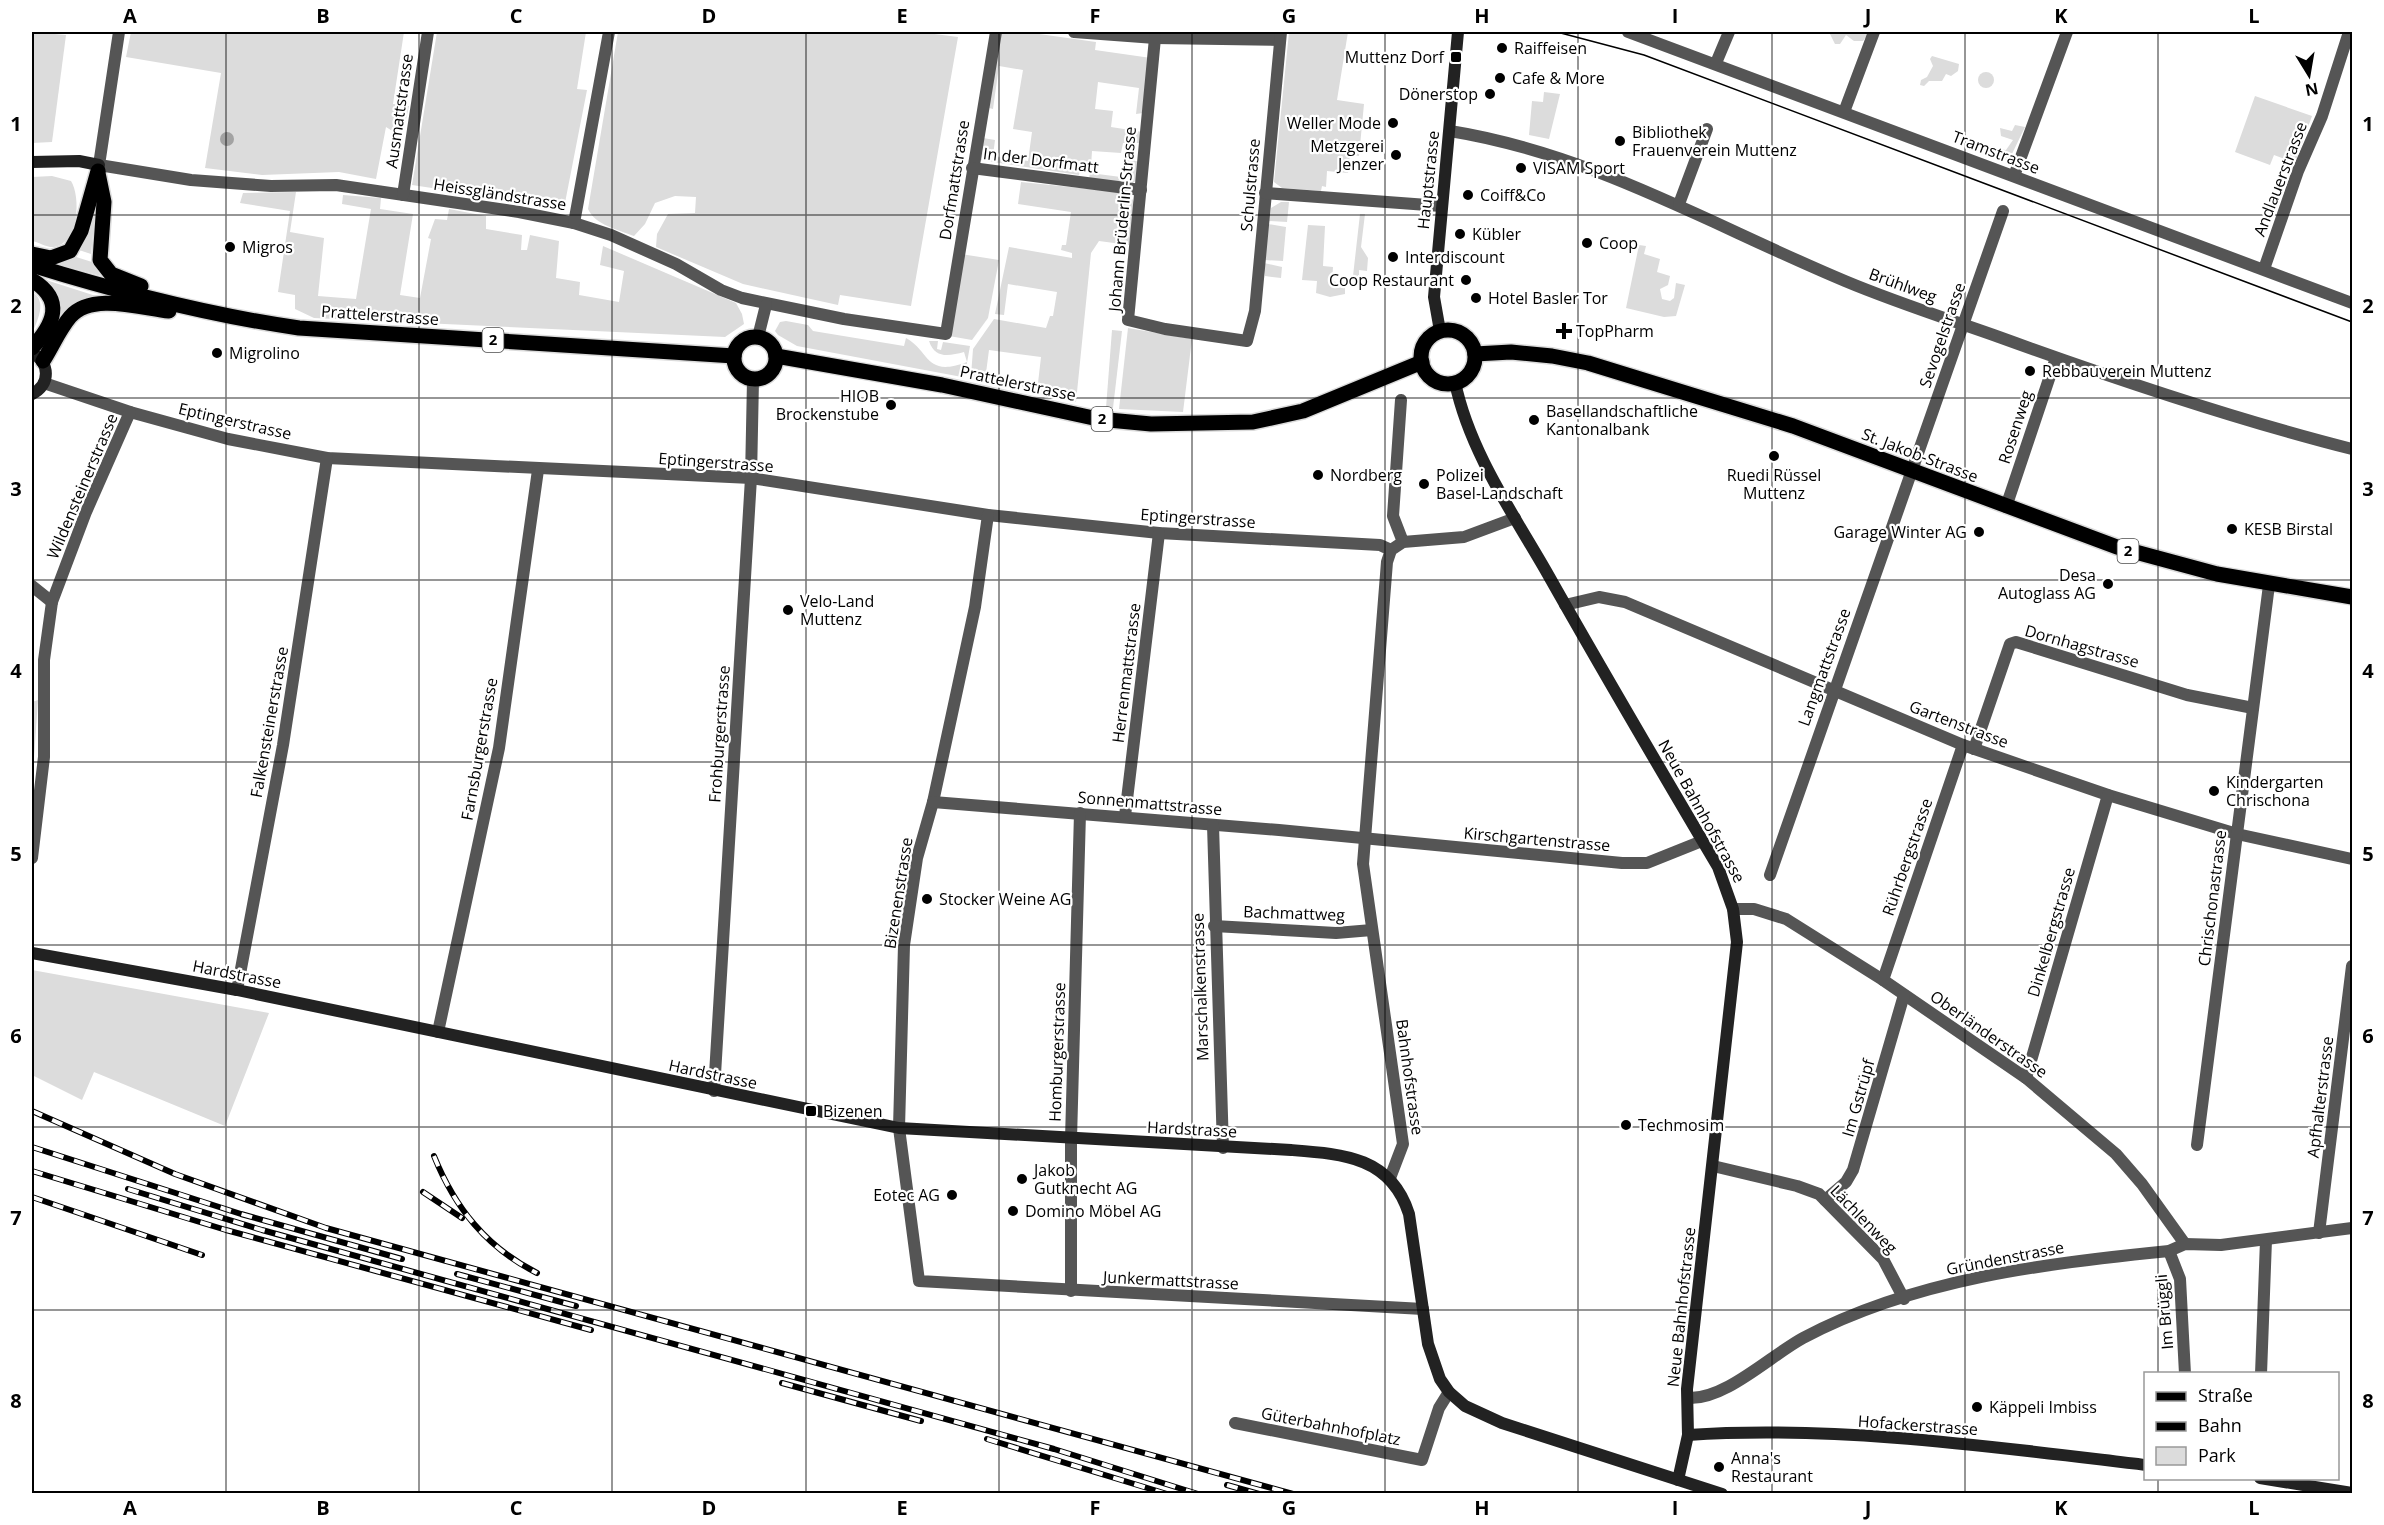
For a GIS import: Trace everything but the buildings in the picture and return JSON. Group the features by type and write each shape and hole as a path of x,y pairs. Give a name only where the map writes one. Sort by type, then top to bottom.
{"main road":[{"path":"32,254 51,258 70,251 81,231 98,169"},
{"path":"98,169 104,202 99,255 111,274 253,321"},
{"name":"Prattelerstrasse","path":"32,265 95,285 253,321 299,328 734,356"},
{"path":"32,280 49,294 54,306 44,335 32,348"},
{"path":"37,357 70,316 81,308 93,305 111,304 253,321"},
{"path":"1448,330 1463,334 1469,340 1475,354 1472,369 1462,380 1455,382 1438,381 1431,377 1422,362 1427,340 1440,331 1448,330"},
{"path":"758,337 770,344 776,356 770,374 753,380 737,369 734,356 740,344 758,337"},
{"name":"St. Jakob-Strasse","path":"1475,354 1511,352 1552,356 1588,363 1793,426 2006,507 2170,563 2269,585 2352,597"},
{"name":"Prattelerstrasse","path":"776,356 942,385 1098,419 1151,424 1253,422 1303,411 1422,362"}],"street":[{"path":"98,169 119,32"},
{"name":"Ausmattstrasse","path":"403,195 428,32"},
{"path":"574,223 609,32"},
{"name":"Dorfmattstrasse","path":"946,334 996,32"},
{"path":"1074,32 1155,38 1280,36"},
{"name":"Hauptstrasse","path":"1440,331 1434,297 1458,32"},
{"name":"Tramstrasse","path":"1628,32 1716,63 2352,303"},
{"path":"1716,63 1729,32"},
{"path":"1844,112 1874,32"},
{"path":"2014,176 2067,32"},
{"name":"Andlauerstrasse","path":"2264,269 2298,171 2322,116 2349,32"},
{"name":"Schulstrasse","path":"1247,341 1255,311 1280,36"},
{"name":"Johann Brüderlin-Strasse","path":"1155,38 1128,320 1165,329 1247,341"},
{"path":"1679,204 1707,129"},
{"name":"Brühlweg","path":"1450,131 1514,143 1623,180 1845,281 2056,358 2244,420 2352,449"},
{"name":"Heissgländstrasse","path":"32,162 79,161 98,169 270,186 336,185 519,212 574,223 611,235 676,264 722,290 766,305 946,334"},
{"name":"In der Dorfmatt","path":"972,168 1141,190"},
{"path":"1265,193 1441,206"},
{"name":"Sevogelstrasse","path":"1912,471 2003,211"},
{"path":"758,337 766,305"},
{"path":"32,393 44,383 46,372 37,357"},
{"name":"Rosenweg","path":"2006,507 2056,358"},
{"name":"Frohburgerstrasse","path":"714,1091 751,478 753,380"},
{"name":"Neue Bahnhofstrasse","path":"1455,382 1459,402 1479,451 1515,518 1726,884 1733,909 1737,942 1688,1398 1688,1435 1678,1480"},
{"name":"Eptingerstrasse","path":"44,383 130,412 228,439 327,458 538,470 751,478 988,516 1159,533 1380,545 1391,550"},
{"path":"1401,400 1393,516 1403,542"},
{"name":"Wildensteinerstrasse","path":"32,858 44,757 44,660 52,602 86,512 130,412"},
{"name":"Falkensteinerstrasse","path":"237,990 283,745 327,458"},
{"name":"Farnsburgerstrasse","path":"438,1032 499,748 538,470"},
{"name":"Langmattstrasse","path":"1770,875 1833,690 1912,471"},
{"name":"Bizenenstrasse","path":"919,1281 899,1128 904,945 917,858 933,802 975,608 988,516"},
{"path":"1391,550 1403,542 1464,537 1491,529 1515,518"},
{"name":"Herrenmattstrasse","path":"1125,816 1159,533"},
{"name":"Bahnhofstrasse","path":"1390,1178 1403,1144 1363,864 1387,562 1391,550"},
{"name":"Chrischonastrasse","path":"2198,1145 2269,585"},
{"path":"32,586 52,602"},
{"name":"Gartenstrasse","path":"1565,605 1599,597 1625,602 1969,747 2108,795 2237,834 2352,859"},
{"name":"Dornhagstrasse","path":"1969,747 2010,644 2016,642 2187,695 2253,708"},
{"name":"Rührbergstrasse","path":"1883,980 1969,747"},
{"name":"Dinkelbergstrasse","path":"2026,1078 2108,795"},
{"name":"Sonnenmattstrasse","path":"933,802 1125,816 1365,839"},
{"name":"Homburgerstrasse","path":"1071,1291 1071,1139 1080,813"},
{"name":"Marschalkenstrasse","path":"1213,825 1214,926 1223,1148"},
{"name":"Kirschgartenstrasse","path":"1365,839 1622,863 1647,863 1702,841"},
{"name":"Oberländerstrasse","path":"1733,909 1754,909 1786,919 1883,980 2026,1078 2116,1154 2142,1184 2185,1244"},
{"name":"Bachmattweg","path":"1214,926 1336,933 1372,930"},
{"name":"Hardstrasse","path":"32,953 237,990 899,1128 1332,1153 1355,1159 1390,1178"},
{"name":"Apfhalterstrasse","path":"2319,1233 2352,966"},
{"name":"Im Gstrüpf","path":"1825,1200 1846,1182 1853,1170 1904,995"},
{"name":"Lächlenweg","path":"1713,1166 1811,1190 1825,1200 1883,1259 1904,1299"},
{"path":"1390,1178 1404,1196 1409,1214 1423,1309 1435,1365 1449,1392 1466,1406 1502,1423 1722,1494"},
{"name":"Gründenstrasse","path":"1688,1398 1716,1393 1803,1339 1858,1314 1904,1299 2010,1271 2169,1251 2185,1244 2221,1245 2352,1228"},
{"path":"2261,1372 2266,1240"},
{"name":"Im Brüggli","path":"2169,1251 2181,1279 2185,1372"},
{"name":"Junkermattstrasse","path":"919,1281 1423,1309"},
{"name":"Güterbahnhofplatz","path":"1235,1423 1422,1460 1439,1408 1449,1392"},
{"name":"Hofackerstrasse","path":"1688,1435 1839,1436 1922,1441 2144,1465"},
{"path":"2270,1480 2352,1492"}],"green space":[{"path":"32,32 66,35 52,142 32,143"},
{"path":"131,32 404,32 393,104 409,106 402,137 386,127 376,179 339,172 262,175 205,168 221,73 126,57"},
{"path":"437,32 586,32 577,89 587,90 564,208 412,185"},
{"path":"618,32 919,32 958,37 911,306 840,295 838,305 743,284 656,247 657,234 668,214 695,213 696,197 675,196 655,203 645,224 634,236 608,226 591,215 588,209"},
{"path":"1001,32 1025,32 1096,42 1095,50 1151,58 1143,113 1136,114 1139,88 1098,82 1095,109 1113,111 1111,127 1143,132 1142,143 1123,143 1121,153 1092,151 1091,166 1081,164 1079,175 980,160 983,138 995,140 993,156 1028,161 1032,132 1013,129 1023,70 999,66 993,109 989,108"},
{"path":"1289,32 1348,32 1337,100 1364,104 1359,156 1350,155 1348,173 1327,171 1326,187 1322,186 1321,191 1282,188 1274,182"},
{"path":"1829,32 1870,32 1863,41 1854,41 1846,35 1840,44 1835,44"},
{"path":"1932,56 1959,64 1958,71 1951,76 1946,74 1942,81 1929,81 1924,86 1920,85 1921,80 1927,77 1933,66 1930,59"},
{"path":"1986,72 1994,80 1986,88 1978,80"},
{"path":"1544,92 1560,94 1549,139 1529,135 1532,101 1543,102"},
{"path":"2255,96 2312,116 2295,163 2274,155 2270,165 2235,152"},
{"path":"2015,125 2025,127 2010,158 2003,161 1983,154 1984,147 2006,150 2013,140 2001,136 2000,128 2012,131"},
{"path":"1123,158 1140,162 1136,181 1132,183 1089,179 1090,173 1121,177"},
{"path":"52,176 71,181 77,208 69,237 62,244 54,247 32,241 32,177"},
{"path":"1021,182 1129,193 1135,204 1129,245 1099,241 1091,253 1076,402 1022,389 1023,381 1038,383 1041,357 989,350 986,373 1016,380 1015,387 971,376 973,349 994,319 1046,328 1050,316 1053,316 1057,292 1008,284 1004,315 995,314 1009,247 1072,258 1072,253 1061,250 1062,245 1066,245 1071,212 1018,204"},
{"path":"296,192 290,232 324,238 318,296 356,299 371,209 342,204 343,195 381,198 380,209 413,214 400,295 420,298 431,239 428,238 435,219 447,220 449,209 486,216 486,229 522,235 521,250 527,250 530,235 559,241 556,278 580,282 579,295 619,302 624,271 600,265 603,246 736,303 744,324 725,337 314,318 295,309 295,295 278,292 290,211 240,203 243,193"},
{"path":"1281,202 1289,202 1287,222 1269,221 1271,208"},
{"path":"96,204 91,254 79,250"},
{"path":"1360,214 1365,214 1361,247 1368,258 1367,271 1359,270 1359,276 1353,276"},
{"path":"1268,224 1286,227 1283,261 1265,260"},
{"path":"1308,225 1325,226 1323,266 1333,267 1332,281 1336,282 1335,287 1345,288 1345,294 1330,297 1316,293 1317,281 1302,280"},
{"path":"1639,245 1646,246 1644,254 1660,259 1657,272 1670,276 1668,285 1660,289 1662,299 1670,301 1674,298 1676,283 1685,285 1676,316 1664,317 1626,308"},
{"path":"961,254 999,260 988,318 972,340 949,336"},
{"path":"73,256 92,262 101,276 57,264"},
{"path":"1264,263 1282,267 1281,278 1265,276"},
{"path":"46,280 99,297 71,305 50,336"},
{"path":"32,292 39,301 40,312 32,334"},
{"path":"780,322 808,325 813,331 904,346 906,338 914,343 930,361 943,367 967,362 964,352 943,355 935,351 929,341 938,341 937,349 941,350 943,342 970,346 965,374 962,377 797,346 775,331"},
{"path":"1128,328 1192,339 1183,412 1119,409"},
{"path":"1112,330 1122,331 1113,408 1106,408"},
{"path":"38,700 32,787 32,702"},
{"path":"32,970 269,1013 225,1126 94,1072 82,1100 32,1075"}],"shaded area":[{"path":"224,132 230,132 234,139 230,146 224,146 220,142 220,136"}],"tram line":[{"path":"1557,32 1644,55 2352,322"}],"railway":[{"path":"32,1111 175,1174 326,1228 1293,1494"},
{"path":"32,1147 241,1214 402,1259"},
{"path":"434,1156 452,1193 474,1224 502,1251 537,1273"},
{"path":"32,1171 226,1230 591,1330"},
{"path":"128,1189 262,1230 1054,1449 1198,1494"},
{"path":"423,1192 462,1218"},
{"path":"32,1197 202,1255"},
{"path":"457,1274 576,1306"},
{"path":"782,1383 921,1421"},
{"path":"987,1439 1167,1494"},
{"path":"1227,1485 1259,1494"}],"place":[{"name":"Raiffeisen","path":"1502,48"},
{"name":"Muttenz Dorf","path":"1456,57"},
{"name":"Cafe & More","path":"1500,78"},
{"name":"Dönerstop","path":"1490,94"},
{"name":"Weller Mode","path":"1393,123"},
{"name":"Bibliothek Frauenverein Muttenz","path":"1620,141"},
{"name":"Metzgerei Jenzer","path":"1396,155"},
{"name":"VISAM Sport","path":"1521,168"},
{"name":"Coiff&Co","path":"1468,195"},
{"name":"Kübler","path":"1460,234"},
{"name":"Coop","path":"1587,243"},
{"name":"Migros","path":"230,247"},
{"name":"Interdiscount","path":"1393,257"},
{"name":"Coop Restaurant","path":"1466,280"},
{"name":"Hotel Basler Tor","path":"1476,298"},
{"name":"TopPharm","path":"1564,331"},
{"name":"Migrolino","path":"217,353"},
{"name":"Rebbauverein Muttenz","path":"2030,371"},
{"name":"HIOB Brockenstube","path":"891,405"},
{"name":"Basellandschaftliche Kantonalbank","path":"1534,420"},
{"name":"Ruedi Rüssel Muttenz","path":"1774,456"},
{"name":"Nordberg","path":"1318,475"},
{"name":"Polizei Basel-Landschaft","path":"1424,484"},
{"name":"KESB Birstal","path":"2232,529"},
{"name":"Garage Winter AG","path":"1979,532"},
{"name":"Desa Autoglass AG","path":"2108,584"},
{"name":"Velo-Land Muttenz","path":"788,610"},
{"name":"Kindergarten Chrischona","path":"2214,791"},
{"name":"Stocker Weine AG","path":"927,899"},
{"name":"Bizenen","path":"811,1111"},
{"name":"Techmosim","path":"1626,1125"},
{"name":"Jakob Gutknecht AG","path":"1022,1179"},
{"name":"Eotec AG","path":"952,1195"},
{"name":"Domino Möbel AG","path":"1013,1211"},
{"name":"Käppeli Imbiss","path":"1977,1407"},
{"name":"Anna's Restaurant","path":"1719,1467"}]}
